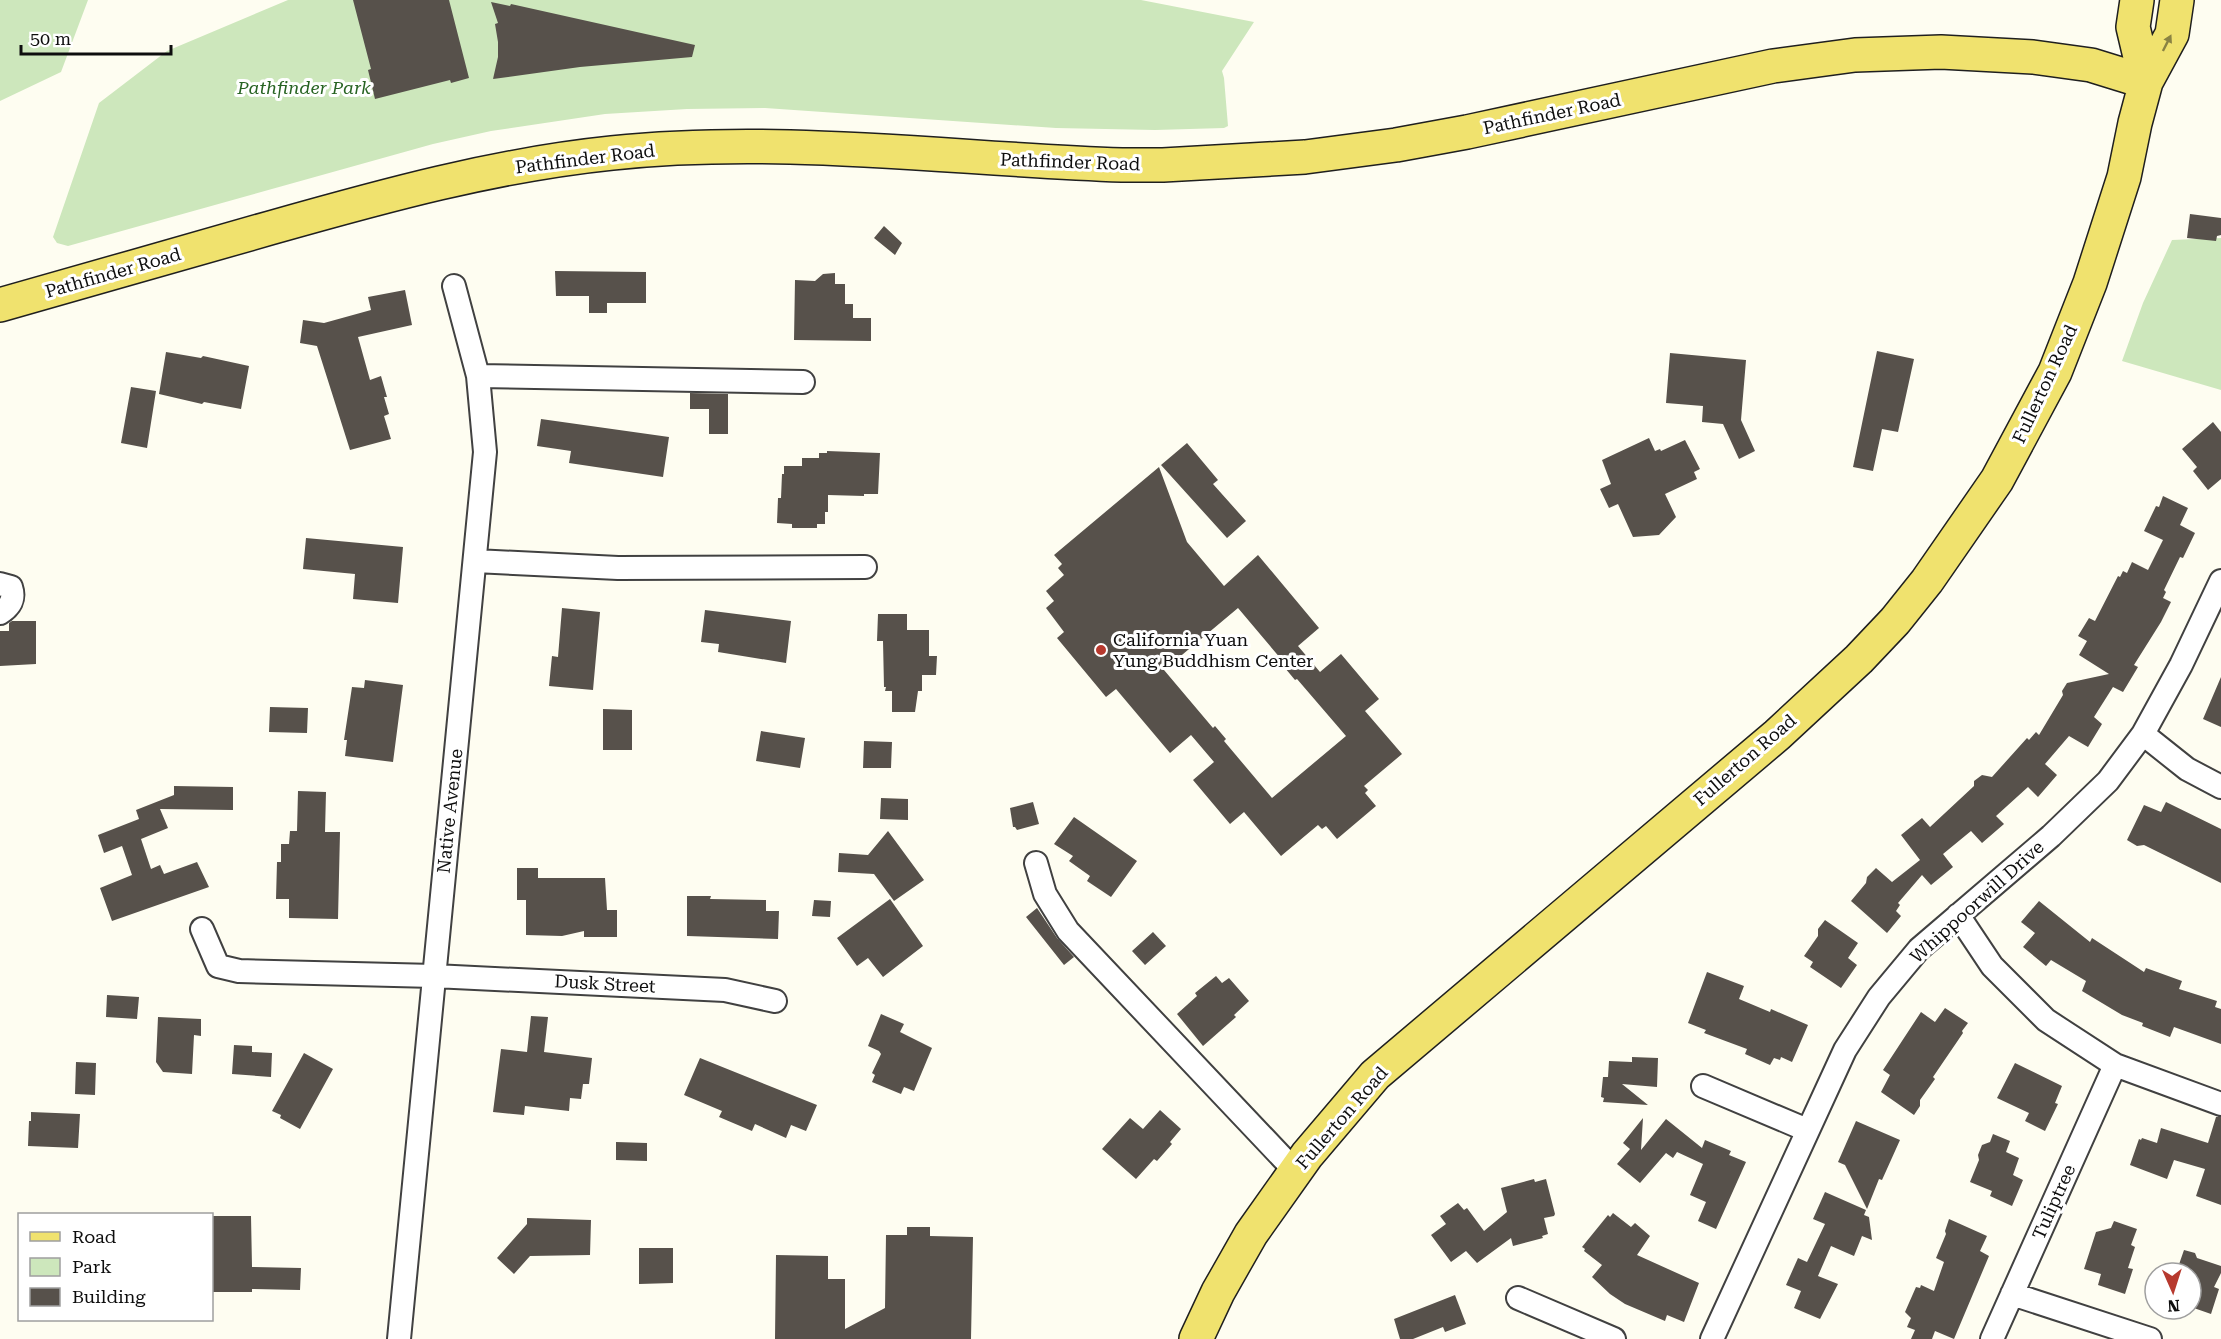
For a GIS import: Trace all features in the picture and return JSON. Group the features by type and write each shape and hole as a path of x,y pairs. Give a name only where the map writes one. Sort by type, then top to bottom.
{"main road":[{"name":"Fullerton Road","path":"2137,0 2133,27 2146,82"},
{"name":"Fullerton Road","path":"1196,1339 1218,1292 1251,1234 1296,1172 1375,1075 1777,735 1859,659 1895,621 1927,580 1997,480 2055,372 2090,283 2124,177 2146,82 2172,34 2177,0"},
{"name":"Pathfinder Road","path":"0,305 340,208 454,179 526,165 612,153 686,148 788,147 1122,165 1305,157 1395,145 1467,132 1773,66 1855,55 1909,52 1988,53 2058,60 2091,65 2146,82"}],"street":[{"name":"Native Avenue","path":"399,1339 485,452 478,376 454,286"},
{"path":"478,376 803,382"},
{"path":"475,561 618,568 865,567"},
{"name":"Whippoorwill Drive","path":"1712,1339 1845,1050 1879,997 1919,949 2059,828 2108,781 2143,734 2181,665 2221,581"},
{"path":"0,584 10,587 12,598 9,607 0,613"},
{"path":"2143,734 2187,769 2221,787"},
{"path":"1036,863 1045,894 1068,931 1296,1172"},
{"path":"1958,915 1992,966 2046,1020 2115,1065 2221,1104"},
{"name":"Dusk Street","path":"202,929 218,966 239,971 434,976 726,990 775,1001"},
{"name":"Tuliptree","path":"1992,1339 2115,1065"},
{"path":"1702,1086 1807,1130"},
{"path":"2012,1294 2150,1339"},
{"path":"1518,1298 1614,1339"}],"green space":[{"path":"0,0 88,0 61,72 0,101"},
{"name":"Pathfinder Park","path":"288,0 1141,0 1254,22 1222,71 1228,126 1224,128 1155,130 1056,128 765,108 687,109 605,114 491,131 433,144 68,246 57,243 53,237 99,103 167,51"},
{"path":"2221,238 2221,390 2122,361 2143,303 2172,240"}],"building":[{"path":"353,0 449,0 469,78 451,83 450,80 375,99 368,70 371,69"},
{"path":"491,2 510,6 511,4 695,45 692,57 580,67 493,79 498,57 495,24 498,23"},
{"path":"2190,214 2221,218 2221,235 2217,236 2216,241 2187,238"},
{"path":"884,226 902,243 895,255 874,238"},
{"path":"555,271 646,272 646,303 607,303 607,313 589,313 589,296 556,296"},
{"path":"835,273 835,284 845,284 845,304 853,304 853,318 871,318 871,341 794,340 795,280 815,281 823,274"},
{"path":"405,290 412,325 358,337 370,380 381,376 389,414 384,416 391,439 350,450 317,346 300,343 303,320 324,323 371,310 368,297"},
{"path":"1877,351 1914,359 1898,432 1882,429 1873,471 1853,467"},
{"path":"166,352 201,358 203,356 249,366 241,409 204,402 202,404 159,394"},
{"path":"1670,353 1746,360 1741,420 1755,451 1739,459 1723,424 1702,422 1703,406 1666,403"},
{"path":"131,387 156,391 147,448 121,443"},
{"path":"690,393 728,394 728,434 709,434 709,409 690,409"},
{"path":"541,419 669,437 663,477 569,463 571,451 537,446"},
{"path":"2213,422 2221,432 2221,479 2208,490 2193,471 2197,467 2182,449"},
{"path":"1649,438 1655,451 1660,449 1661,451 1685,440 1700,469 1694,472 1697,479 1665,494 1676,517 1659,535 1633,537 1618,504 1609,508 1600,489 1611,484 1602,460"},
{"path":"1187,443 1218,480 1213,484 1246,521 1227,538 1161,465"},
{"path":"827,451 880,453 878,494 828,495 825,524 817,524 817,528 792,528 792,524 777,523 778,498 781,498 784,466 802,466 802,458 819,458 819,453 827,453"},
{"name":"California Yuan Yung Buddhism Center","path":"1159,467 1187,542 1224,586 1258,555 1319,628 1298,646 1320,672 1341,654 1379,699 1365,711 1402,754 1364,786 1368,790 1365,793 1376,806 1337,839 1326,826 1322,829 1318,825 1281,856 1244,812 1230,824 1193,780 1214,762 1191,735 1170,753 1116,689 1106,697 1057,638 1064,632 1046,608 1054,601 1046,591 1064,575 1058,568 1062,564 1054,555","holes":["1238,608 1287,666 1285,668 1295,680 1297,679 1346,736 1272,798 1224,741 1226,739 1215,726 1213,728 1164,670"]},
{"path":"2163,496 2188,508 2180,525 2195,533 2164,590 2166,592 2163,598 2171,602 2134,665 2138,667 2123,692 2113,687 2094,717 2102,724 2088,747 2069,736 2045,764 2057,775 2038,797 2028,787 1996,816 2004,824 1982,843 1971,831 1943,854 1953,867 1931,885 1922,875 1898,903 1900,905 1896,911 1901,916 1887,933 1851,901 1876,868 1892,882 1920,860 1901,835 1922,818 1930,827 1974,786 1974,781 1982,775 1992,777 2027,738 2029,740 2036,732 2039,735 2063,695 2062,691 2067,683 2109,674 2079,655 2087,641 2078,636 2089,618 2095,621 2118,576 2120,577 2123,571 2127,573 2132,562 2148,570 2163,540 2144,531"},
{"path":"306,538 403,547 398,603 353,599 355,574 303,569"},
{"path":"562,608 600,612 593,690 549,686 552,656 558,657"},
{"path":"705,610 791,621 786,663 718,652 719,644 701,642"},
{"path":"878,614 907,614 907,630 929,630 929,656 937,656 936,675 922,675 922,691 918,691 915,712 892,712 892,691 885,691 886,687 884,687 883,641 877,641"},
{"path":"36,621 36,664 0,666 0,631 9,631 9,623"},
{"path":"2221,677 2221,727 2203,719"},
{"path":"365,680 403,685 393,762 345,756 347,740 344,740 352,687 364,688"},
{"path":"270,707 308,708 307,733 269,732"},
{"path":"603,709 632,710 632,750 603,750"},
{"path":"761,731 805,738 800,768 756,761"},
{"path":"864,741 892,742 891,768 863,768"},
{"path":"174,786 233,787 233,810 160,809 168,828 141,839 151,869 160,865 164,874 197,862 209,887 112,921 100,888 132,875 122,846 104,853 98,835 139,819 136,810 174,795"},
{"path":"298,791 326,792 325,832 340,832 338,919 289,918 289,899 276,899 277,862 281,862 281,844 289,844 290,831 297,831"},
{"path":"881,798 908,799 908,820 880,819"},
{"path":"1033,802 1039,824 1017,830 1013,827 1010,808"},
{"path":"2166,802 2221,829 2221,883 2144,845 2137,846 2127,840 2144,805 2161,812"},
{"path":"1074,817 1137,861 1111,897 1087,881 1090,876 1069,861 1073,856 1054,844"},
{"path":"888,831 924,880 894,901 874,874 838,872 839,853 868,855"},
{"path":"517,868 538,868 538,878 605,878 607,910 617,910 617,937 584,937 584,931 562,936 526,935 526,900 517,900"},
{"path":"687,896 711,896 710,899 766,900 766,911 779,911 778,939 687,936"},
{"path":"890,899 923,946 883,977 868,958 857,966 837,938"},
{"path":"814,900 831,901 830,917 812,916"},
{"path":"2039,901 2090,942 2092,938 2144,972 2146,968 2182,981 2179,989 2217,1001 2215,1007 2221,1009 2221,1044 2174,1027 2170,1037 2142,1026 2143,1023 2122,1015 2082,991 2086,981 2051,960 2046,966 2023,947 2035,933 2021,922"},
{"path":"1037,908 1057,938 1074,957 1064,965 1026,917"},
{"path":"1825,920 1858,943 1848,958 1857,965 1841,988 1810,967 1813,962 1804,956 1818,936 1818,929"},
{"path":"1153,932 1166,946 1145,965 1132,951"},
{"path":"1707,972 1744,986 1739,999 1770,1012 1771,1009 1808,1025 1792,1062 1781,1057 1780,1060 1774,1058 1770,1065 1745,1054 1747,1049 1704,1033 1706,1030 1688,1023"},
{"path":"1216,976 1222,983 1229,978 1249,1001 1234,1015 1236,1017 1203,1046 1177,1014 1197,996 1195,993"},
{"path":"107,995 139,997 137,1019 106,1017"},
{"path":"1945,1008 1968,1023 1933,1077 1935,1079 1920,1100 1920,1106 1914,1115 1881,1092 1890,1075 1883,1070 1921,1012 1935,1022"},
{"path":"881,1014 904,1024 900,1032 932,1048 914,1091 904,1087 901,1094 872,1082 875,1075 872,1073 881,1054 868,1046"},
{"path":"531,1016 548,1017 544,1052 592,1058 589,1084 583,1084 581,1099 570,1098 569,1111 525,1106 524,1115 493,1112 501,1049 527,1052"},
{"path":"158,1017 201,1019 201,1036 194,1035 192,1074 163,1072 156,1062"},
{"path":"234,1045 252,1046 252,1052 272,1053 271,1077 232,1074"},
{"path":"304,1053 333,1069 300,1129 272,1111"},
{"path":"1632,1057 1658,1058 1657,1087 1622,1084 1648,1105 1603,1102 1604,1098 1601,1097 1603,1077 1608,1077 1609,1061 1632,1062"},
{"path":"700,1058 817,1105 806,1131 791,1125 786,1138 755,1124 752,1131 719,1117 722,1111 684,1095"},
{"path":"76,1062 96,1063 95,1095 75,1094"},
{"path":"2015,1063 2062,1086 2055,1103 2058,1104 2045,1131 2025,1121 2029,1113 1997,1098"},
{"path":"1160,1110 1181,1129 1157,1161 1154,1159 1136,1179 1102,1149 1130,1118 1143,1129"},
{"path":"31,1112 80,1114 78,1148 28,1146"},
{"path":"2216,1117 2221,1117 2221,1205 2196,1196 2205,1169 2174,1160 2167,1179 2130,1165 2139,1139 2157,1143 2161,1128 2208,1143"},
{"path":"1643,1118 1641,1150 1666,1119 1702,1148 1705,1140 1731,1151 1729,1155 1746,1162 1716,1229 1698,1221 1706,1202 1690,1195 1703,1164 1677,1152 1673,1158 1666,1153 1640,1183 1617,1164 1630,1149 1623,1143"},
{"path":"1856,1121 1900,1140 1882,1180 1879,1179 1867,1209 1845,1165 1838,1162"},
{"path":"1993,1134 2010,1141 2006,1152 2019,1158 2013,1175 2023,1180 2012,1206 1990,1196 1992,1191 1970,1182 1982,1145 1990,1142"},
{"path":"616,1142 647,1143 647,1161 616,1160"},
{"path":"1534,1179 1535,1182 1546,1179 1555,1214 1544,1218 1548,1234 1542,1236 1543,1238 1513,1246 1511,1238 1477,1263 1466,1251 1451,1262 1431,1235 1446,1224 1440,1216 1458,1203 1464,1210 1467,1208 1484,1231 1507,1212 1501,1188"},
{"path":"1825,1192 1866,1210 1864,1215 1869,1217 1872,1240 1862,1236 1854,1256 1831,1246 1818,1276 1838,1284 1820,1319 1794,1308 1801,1291 1786,1285 1798,1258 1807,1262 1825,1224 1813,1219"},
{"path":"1613,1213 1631,1227 1635,1223 1650,1236 1637,1255 1699,1283 1684,1322 1667,1315 1665,1321 1625,1304 1592,1277 1602,1265 1582,1247 1608,1215 1610,1217"},
{"path":"213,1216 251,1216 252,1267 301,1268 300,1290 252,1289 252,1292 213,1292"},
{"path":"527,1218 591,1220 590,1255 530,1256 514,1274 497,1258 527,1224"},
{"path":"1949,1219 1987,1236 1980,1251 1989,1256 1954,1339 1935,1331 1932,1339 1911,1339 1915,1330 1907,1327 1911,1318 1905,1312 1916,1287 1920,1288 1921,1285 1934,1291 1944,1262 1936,1258 1946,1234"},
{"path":"2114,1221 2137,1229 2131,1245 2135,1247 2128,1268 2133,1269 2125,1294 2098,1285 2101,1274 2084,1269 2096,1232 2111,1228"},
{"path":"907,1227 930,1227 930,1236 973,1237 971,1339 775,1339 776,1255 828,1256 828,1279 845,1279 845,1329 885,1308 886,1235 907,1235"},
{"path":"639,1248 673,1248 673,1283 639,1284"},
{"path":"2184,1250 2195,1253 2197,1258 2221,1266 2221,1273 2214,1287 2219,1289 2211,1314 2203,1311 2203,1261 2180,1261"},
{"path":"1455,1295 1466,1324 1445,1332 1443,1327 1413,1339 1400,1339 1394,1319"}],"place":[{"name":"California Yuan Yung Buddhism Center","path":"1101,650"}]}
